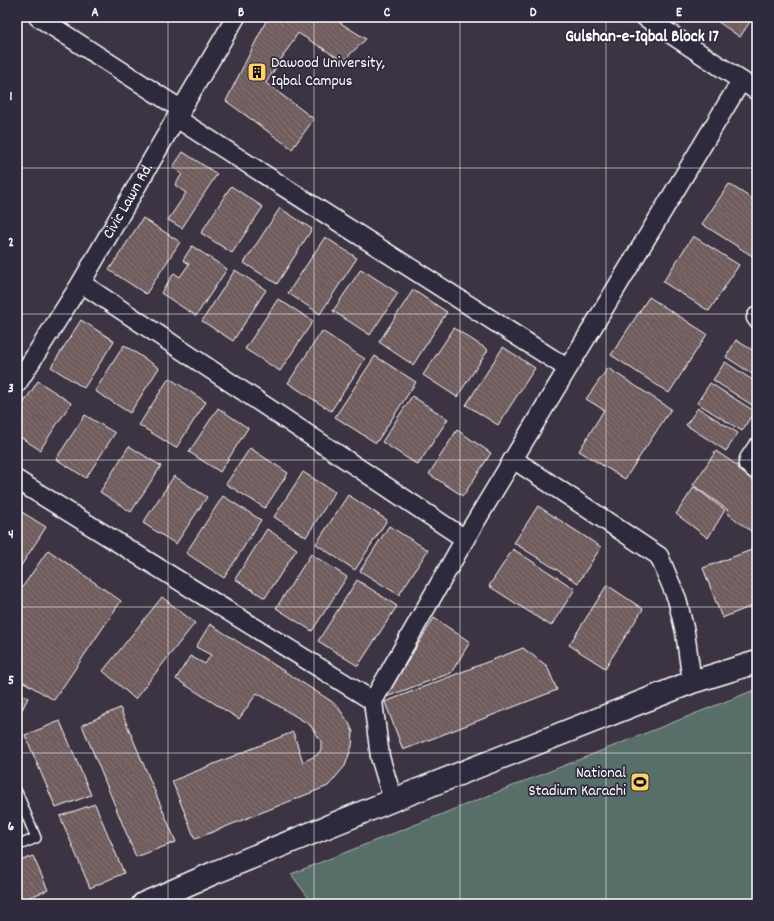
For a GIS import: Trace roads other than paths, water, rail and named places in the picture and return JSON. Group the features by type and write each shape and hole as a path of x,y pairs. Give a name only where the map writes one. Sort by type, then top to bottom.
{"street":[{"path":"38,17 179,114 568,368"},
{"name":"Civic Lawn Rd.","path":"17,384 81,284 236,17"},
{"path":"645,17 667,23 741,81 757,91"},
{"path":"393,800 380,758 373,701 465,539 741,81"},
{"path":"81,284 465,539"},
{"path":"757,447 749,459 748,464 757,471"},
{"path":"513,459 659,556 677,599 685,632 692,682"},
{"path":"17,480 373,701"},
{"path":"144,904 216,872 393,800 692,682 757,662"}],"lane":[{"path":"17,792 36,838 17,846"}],"place":[{"name":"Dawood University, Iqbal Campus","path":"257,72"},
{"name":"National Stadium Karachi","path":"640,782"}],"district":[{"name":"Gulshan-e-Iqbal Block 17","path":"642,38"}]}
